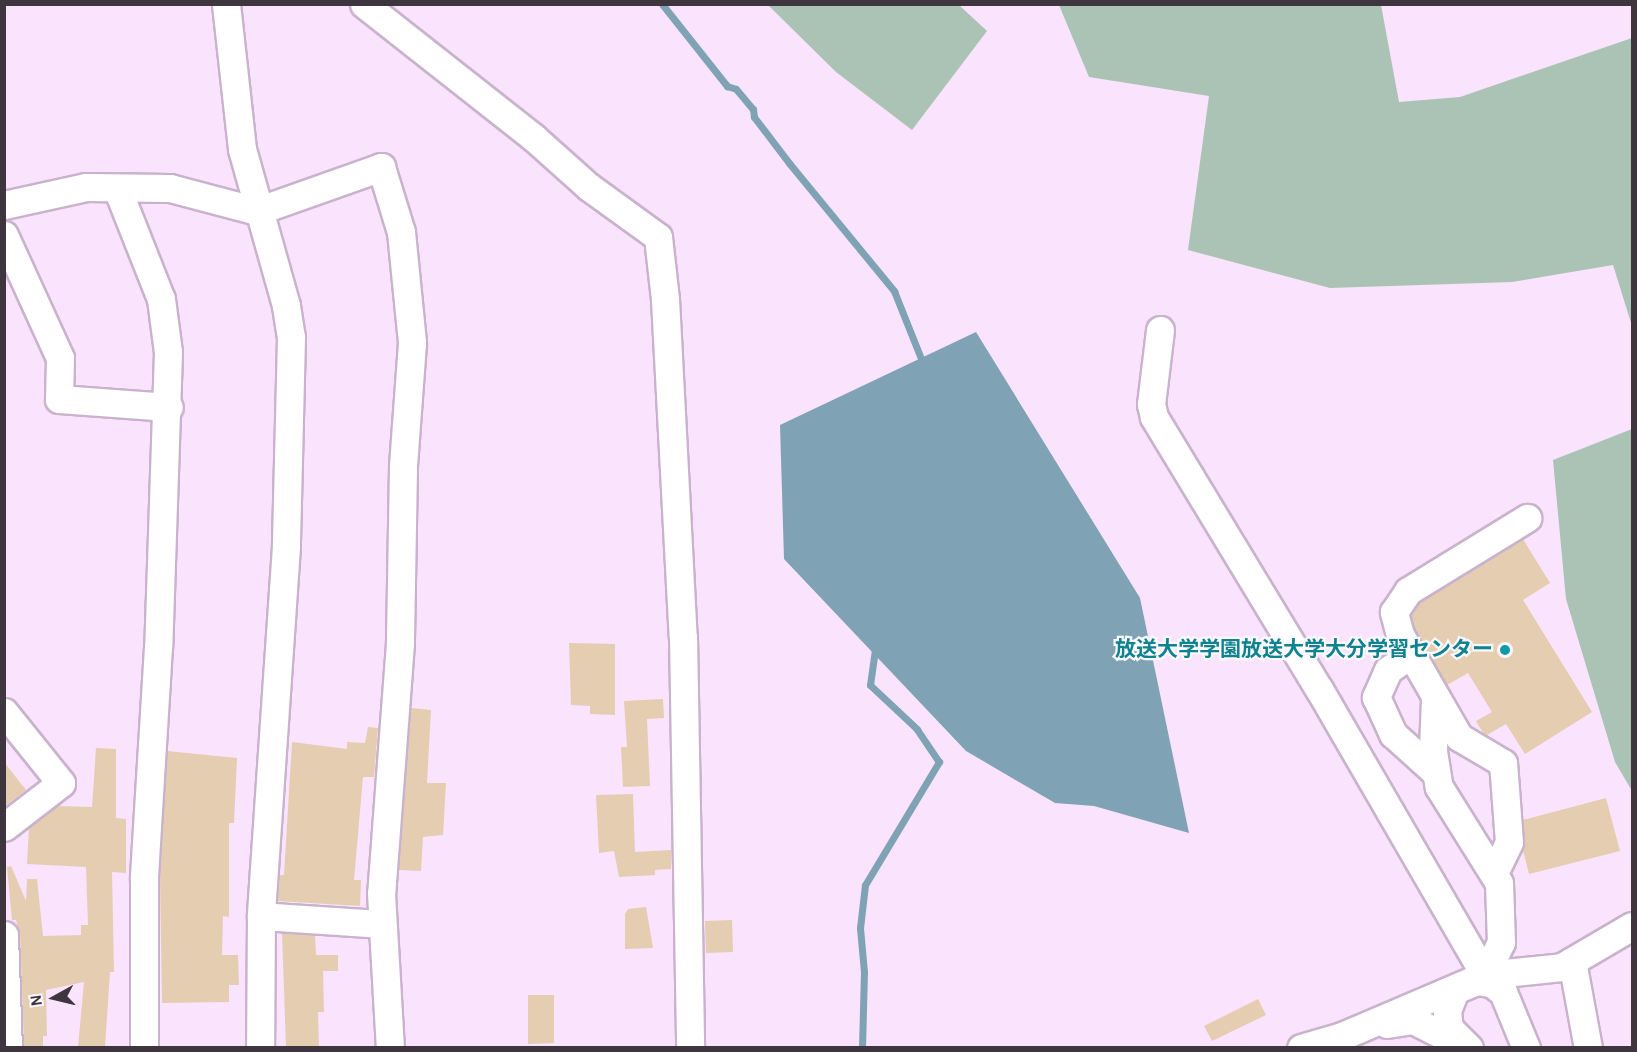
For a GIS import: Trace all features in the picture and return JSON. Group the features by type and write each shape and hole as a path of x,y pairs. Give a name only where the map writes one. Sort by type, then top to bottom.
{"street":[{"path":"226,4 242,149 257,211 286,306 291,337 286,546 261,916 260,1047"},
{"path":"364,4 533,137 589,187 658,237 668,344 683,638 690,1047"},
{"path":"4,205 86,186 170,188 257,211 381,167 401,232 412,343 403,467 400,643 381,924 390,1047"},
{"path":"117,188 161,300 168,352 169,407 144,879 144,1047"},
{"path":"4,235 60,358 59,399 169,407"},
{"path":"1160,330 1150,404 1154,417 1319,689 1474,980"},
{"path":"1494,873 1509,842 1503,763 1459,737 1411,654 1395,618 1402,597 1527,518"},
{"path":"1411,654 1388,670 1376,697 1393,734 1435,772"},
{"path":"1435,698 1432,727 1435,772 1446,802 1494,873 1501,898 1501,942 1474,980 1452,995 1447,1011 1449,1028 1467,1047"},
{"path":"4,712 61,783 4,827"},
{"path":"261,916 381,924"},
{"path":"1342,1036 1474,980 1562,967 1632,926"},
{"path":"4,935 8,1047"},
{"path":"1572,961 1588,1047"},
{"path":"1474,980 1494,986 1506,996 1526,1047"},
{"path":"1301,1047 1413,1020 1467,1047"},
{"path":"1516,1020 1517,1047"}],"green space":[{"path":"768,5 959,5 987,31 912,130 836,72"},
{"path":"1059,5 1381,5 1399,102 1460,97 1632,38 1632,326 1613,265 1512,282 1330,288 1188,250 1209,96 1089,77"},
{"path":"1632,429 1632,791 1615,762 1566,599 1553,460"}],"water":[{"path":"976,332 1140,598 1189,833 1094,806 1055,803 966,751 784,559 780,425"}],"building":[{"name":"放送大学学園放送大学大分学習センター","path":"1523,539 1550,583 1523,600 1592,712 1525,754 1506,724 1487,735 1483,733 1476,721 1492,712 1468,673 1447,685 1415,629 1411,615 1419,603"},
{"path":"569,643 615,644 615,715 590,714 590,706 571,705"},
{"path":"663,699 664,718 647,719 650,786 623,787 621,747 627,747 624,701"},
{"path":"411,708 431,710 427,783 446,783 443,835 423,837 421,871 399,870"},
{"path":"368,727 378,728 374,777 363,777 354,880 361,880 360,906 278,901 280,875 284,875 292,742 347,749 347,742 365,743"},
{"path":"96,748 116,749 116,818 126,819 126,873 112,872 114,972 110,972 105,1047 78,1047 84,982 46,990 47,1036 43,1036 43,1047 24,1047 20,934 16,920 12,920 7,867 11,866 26,901 27,879 37,879 43,936 81,935 81,925 88,925 86,867 27,864 29,828 57,806 92,807"},
{"path":"167,751 237,758 234,823 229,823 229,917 223,916 222,955 238,955 239,985 229,985 229,1002 162,1003 160,879"},
{"path":"4,762 26,790 4,807"},
{"path":"633,794 635,852 671,850 671,869 655,870 655,875 619,877 614,851 599,853 596,795"},
{"path":"1606,798 1620,851 1529,874 1523,850 1523,820"},
{"path":"646,907 653,948 625,949 625,914 628,909"},
{"path":"732,920 733,952 706,953 705,921"},
{"path":"282,933 315,935 316,955 338,955 338,971 323,971 324,1012 318,1012 319,1047 286,1047"},
{"path":"528,995 554,995 554,1043 528,1044"},
{"path":"1258,999 1266,1015 1212,1041 1204,1026"}],"waterway":[{"path":"662,4 727,86 736,89 753,109 754,117 789,163 894,291 924,366"},
{"path":"862,1048 864,972 860,928 865,885 939,762 917,729 870,685 875,648"}],"place":[{"name":"放送大学学園放送大学大分学習センター","path":"1505,650"}]}
